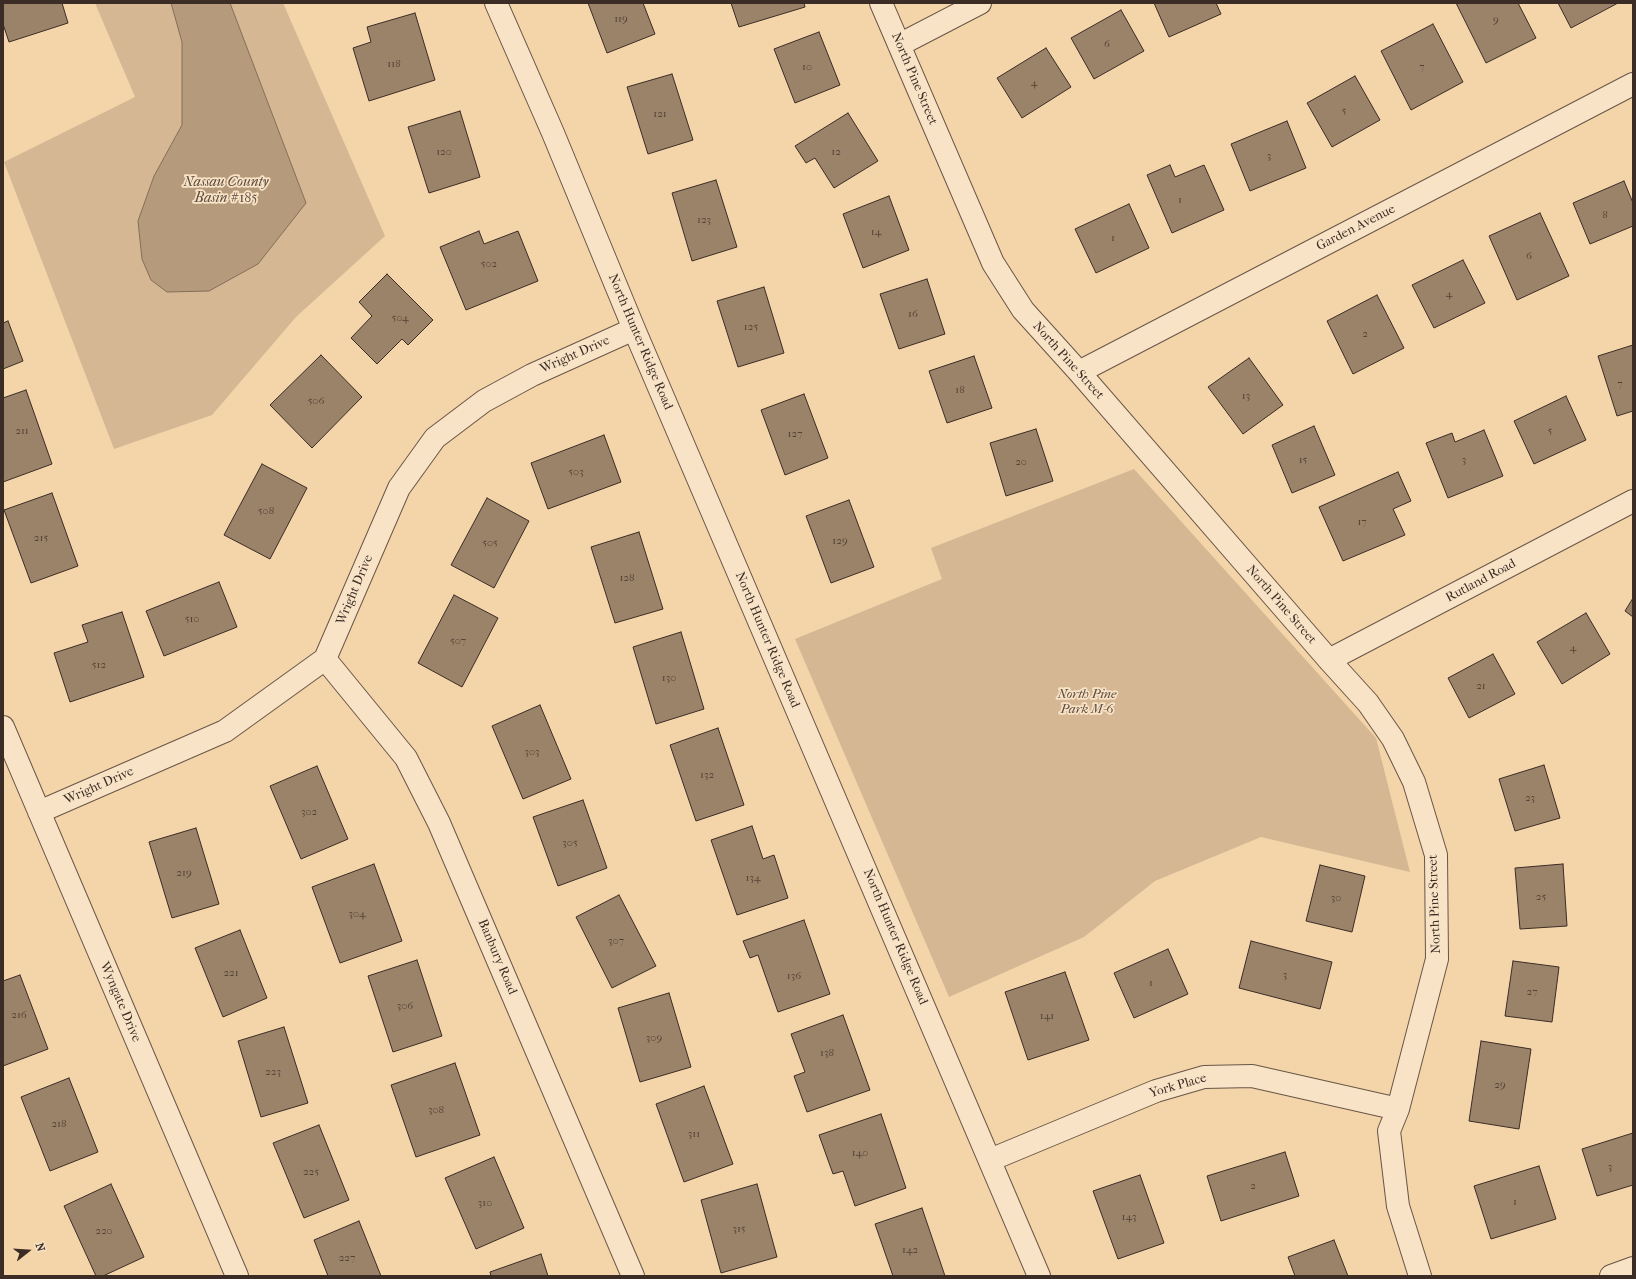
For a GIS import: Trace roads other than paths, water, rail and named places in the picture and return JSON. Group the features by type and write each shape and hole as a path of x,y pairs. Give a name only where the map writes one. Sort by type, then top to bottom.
{"street":[{"name":"North Hunter Ridge Road","path":"496,3 553,133 634,329 1040,1276"},
{"name":"North Pine Street","path":"881,3 993,263 1023,310 1368,703 1393,739 1414,782 1436,855 1437,959 1398,1109 1389,1131 1398,1206 1420,1276"},
{"path":"899,45 980,3"},
{"name":"Garden Avenue","path":"1079,372 1633,84"},
{"name":"Wright Drive","path":"39,812 225,731 325,659 399,488 434,438 490,397 532,375 634,329"},
{"name":"Rutland Road","path":"1329,660 1633,501"},
{"name":"Banbury Road","path":"325,659 406,758 439,823 633,1276"},
{"name":"Wyngate Drive","path":"3,727 237,1276"},
{"name":"York Place","path":"990,1160 1156,1091 1204,1076 1252,1076 1398,1109"},
{"path":"1612,1276 1633,1268"}],"water":[{"name":"Nassau County Basin #185","path":"171,3 230,3 306,203 258,264 209,291 167,292 151,280 142,259 138,221 154,176 182,125 182,42"}],"park label":[{"name":"North Pine Park M-6","path":"1087,702"}]}
